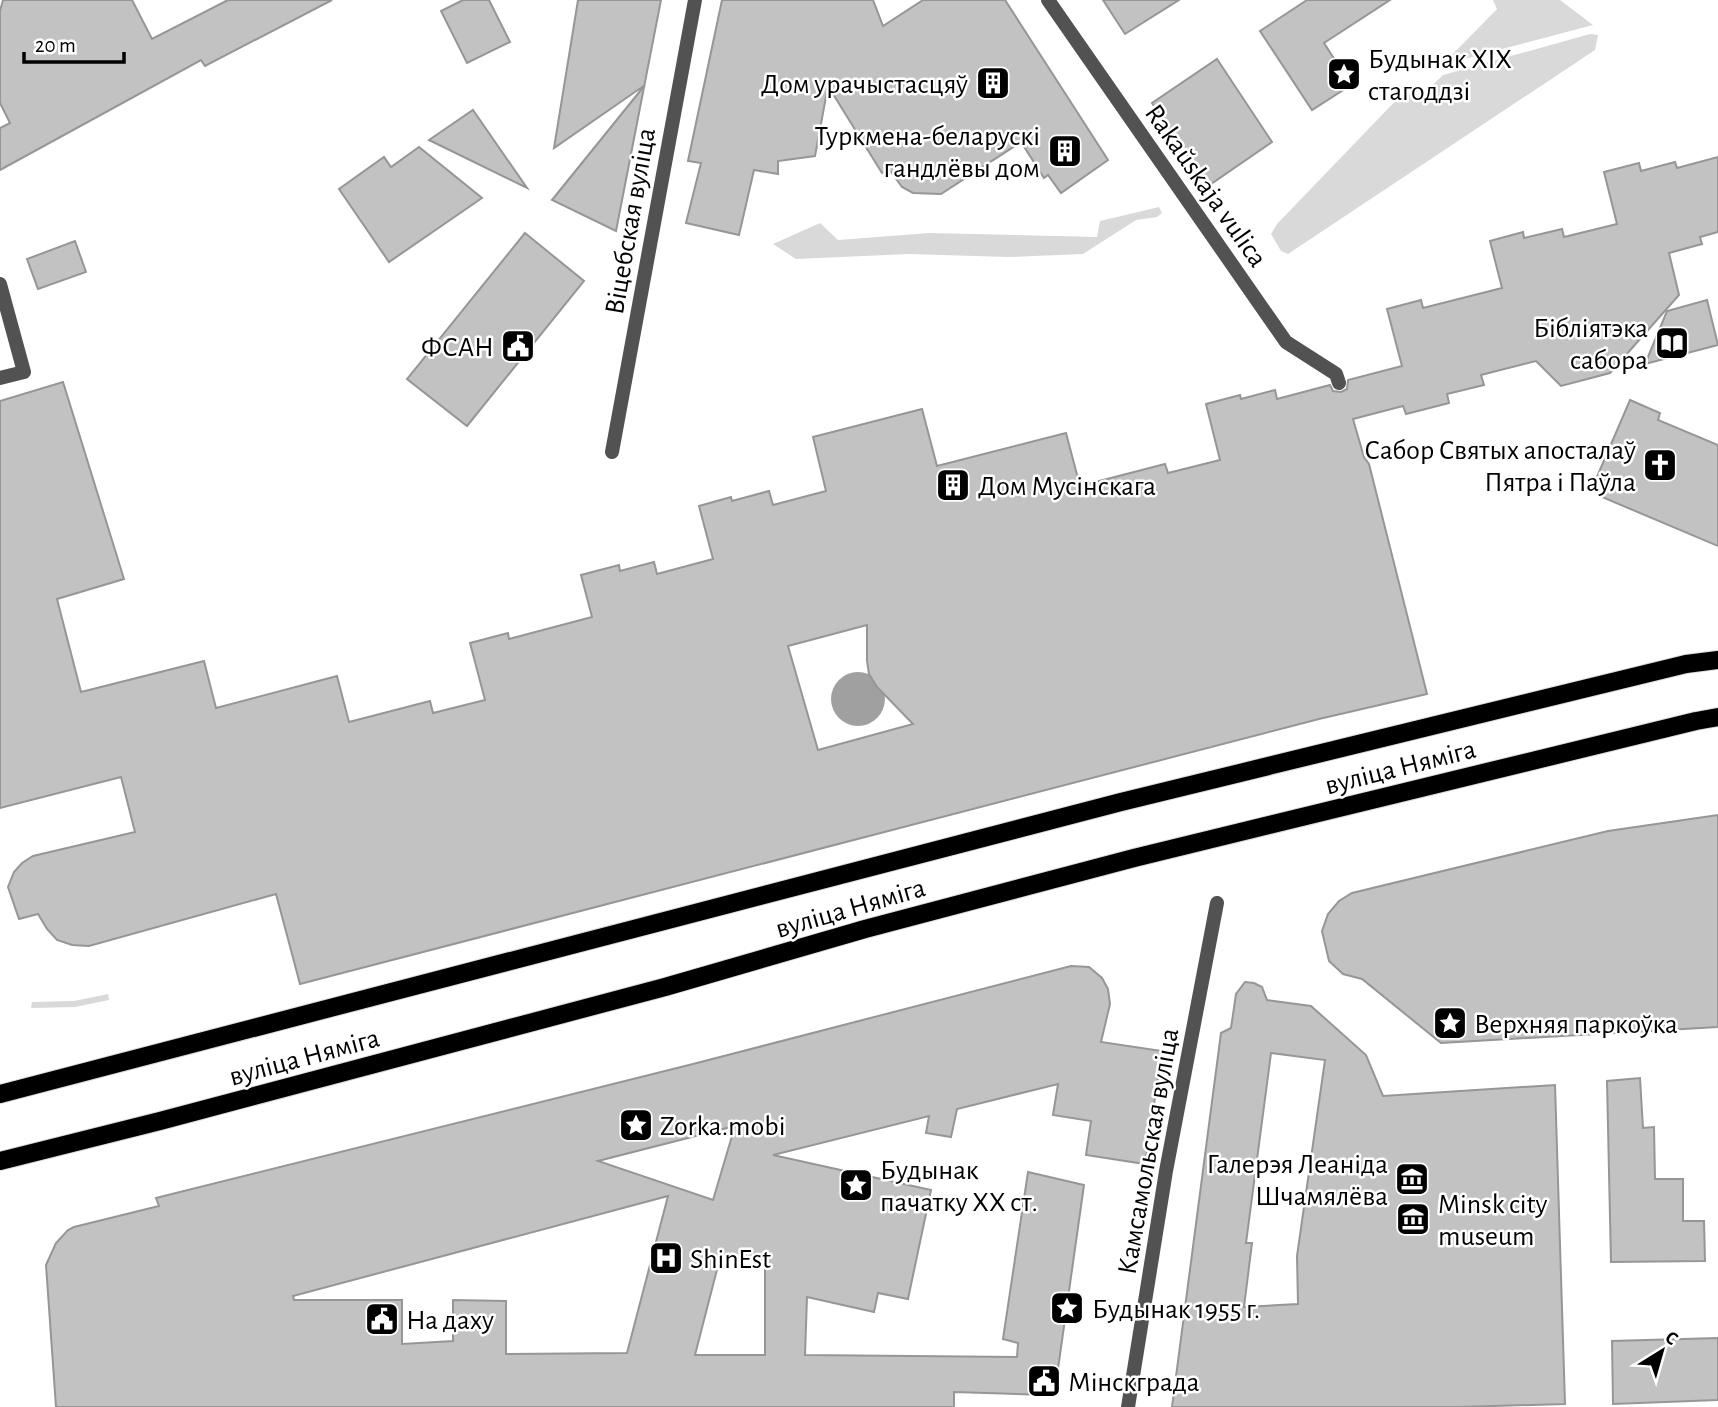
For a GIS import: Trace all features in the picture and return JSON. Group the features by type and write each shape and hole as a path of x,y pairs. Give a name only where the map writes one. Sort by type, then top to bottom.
{"main road":[{"name":"вуліца Няміга","path":"0,1094 1121,802 1686,664 1718,660"},
{"name":"вуліца Няміга","path":"0,1161 665,987 865,929 1134,858 1683,724 1718,718"}],"street":[{"name":"Віцебская вуліца","path":"612,452 695,0"},
{"name":"Rakaŭskaja vulica","path":"1048,0 1286,342 1336,374 1339,383"},
{"path":"0,284 24,372 0,378"},
{"name":"Камсамольская вуліца","path":"1128,1407 1166,1171 1217,903"}],"shaded area":[{"path":"1493,0 1560,0 1593,25 1442,65 1497,9"},
{"path":"1590,34 1598,35 1595,50 1288,254 1281,251 1271,234 1277,224 1405,91 1419,98 1443,75"},
{"path":"1159,207 1162,213 1157,217 1136,220 1083,254 1009,257 909,254 796,259 773,244 820,223 838,240 929,233 1097,237 1100,221"},
{"path":"858,672 877,680 885,699 877,718 858,726 839,718 831,699 839,680"},
{"path":"108,994 109,1000 75,1007 31,1008 32,1002 74,1001"}],"building":[{"path":"3,0 132,0 152,39 228,0 332,0 205,66 201,60 0,170 0,128 10,123 0,103 0,11"},
{"path":"463,0 489,0 510,42 467,63 441,11"},
{"path":"578,0 661,0 644,85 554,148"},
{"path":"722,0 873,0 883,26 923,0 1005,0 1108,160 1061,193 1048,175 1044,178 1021,142 941,194 913,193 902,187 889,169 882,173 828,86 815,156 778,161 778,174 754,170 739,235 686,223 701,163 688,161"},
{"path":"1103,0 1179,0 1125,34"},
{"path":"1307,0 1390,0 1324,43 1351,85 1312,110 1260,31"},
{"path":"1217,59 1272,142 1208,186 1152,103"},
{"path":"644,86 616,231 552,200"},
{"path":"473,110 527,188 429,140"},
{"path":"419,147 482,198 389,262 339,189 384,157 391,167"},
{"path":"1718,157 1718,232 1700,237 1702,244 1669,253 1679,295 1610,373 1561,386 1536,361 1481,375 1484,385 1447,394 1449,403 1406,414 1403,406 1353,419 1364,457 1369,464 1427,694 1319,719 300,984 276,894 89,946 72,945 57,940 38,914 19,919 8,887 14,872 22,863 33,856 135,832 121,777 0,808 0,401 63,382 124,579 57,599 81,692 204,661 216,708 337,676 349,722 430,701 433,713 485,700 470,643 508,633 509,639 592,617 581,575 619,565 620,571 654,562 657,574 713,559 699,506 769,491 773,505 826,491 813,437 922,409 937,466 1066,433 1080,486 1165,464 1168,473 1220,460 1206,404 1275,390 1277,399 1330,385 1333,391 1341,392 1347,389 1348,380 1402,366 1387,309 1421,300 1423,308 1502,288 1490,241 1523,232 1524,238 1562,229 1564,237 1617,224 1604,172 1639,163 1641,171 1675,162 1677,168","holes":["867,625 869,674 877,687 913,724 818,750 788,646"]},
{"path":"525,233 584,281 467,426 407,379"},
{"path":"75,241 86,272 38,289 27,259"},
{"path":"1707,300 1718,345 1645,364 1667,311"},
{"name":"Сабор Святых апосталаў Пятра і Паўла","path":"1630,400 1660,413 1658,420 1718,445 1718,546 1602,497 1607,484 1596,479"},
{"path":"1718,815 1718,1027 1441,1043 1362,979 1343,974 1329,961 1322,931 1328,914 1339,901 1352,893 1608,831"},
{"path":"1071,966 1089,967 1102,978 1108,989 1110,1004 1101,1042 1162,1051 1145,1164 1086,1155 1091,1121 1053,1115 1058,1084 957,1109 951,1137 926,1133 929,1116 773,1155 931,1190 908,1299 878,1293 874,1312 807,1297 805,1355 1017,1357 1018,1343 1003,1339 1028,1172 1084,1185 1056,1383 1045,1395 954,1392 954,1407 56,1407 46,1265 56,1243 68,1230 159,1206 156,1198","holes":["735,1126 713,1200 598,1161","668,1196 627,1353 506,1354 506,1301 453,1300 453,1341 402,1344 402,1300 294,1300 293,1296","721,1254 765,1263 765,1355 695,1355"]},
{"path":"1245,982 1254,983 1262,987 1267,1000 1311,1006 1366,1055 1383,1096 1555,1085 1565,1404 1459,1407 1172,1407 1221,1033 1231,1028 1236,994","holes":["1271,1053 1325,1060 1297,1256 1298,1304 1244,1307 1252,1243 1246,1243"]},
{"path":"1640,1078 1643,1128 1654,1127 1655,1179 1683,1179 1683,1221 1704,1221 1705,1261 1611,1262 1607,1081"},
{"path":"1718,1338 1718,1400 1613,1404 1612,1341"}],"place":[{"name":"Будынак XIX стагоддзі","path":"1344,74"},
{"name":"Дом урачыстасцяў","path":"993,83"},
{"name":"Туркмена-беларускі гандлёвы дом","path":"1065,151"},
{"name":"Бібліятэка сабора","path":"1672,343"},
{"name":"ФСАН","path":"518,346"},
{"name":"Сабор Святых апосталаў Пятра і Паўла","path":"1660,465"},
{"name":"Дом Мусінскага","path":"953,485"},
{"name":"Верхняя паркоўка","path":"1450,1023"},
{"name":"Zorka.mobi","path":"636,1125"},
{"name":"Галерэя Леаніда Шчамялёва","path":"1412,1179"},
{"name":"Будынак пачатку XX ст.","path":"856,1185"},
{"name":"Minsk city museum","path":"1413,1219"},
{"name":"ShinEst","path":"666,1258"},
{"name":"Будынак 1955 г.","path":"1067,1308"},
{"name":"На даху","path":"382,1319"},
{"name":"Мінскграда","path":"1044,1381"}]}
